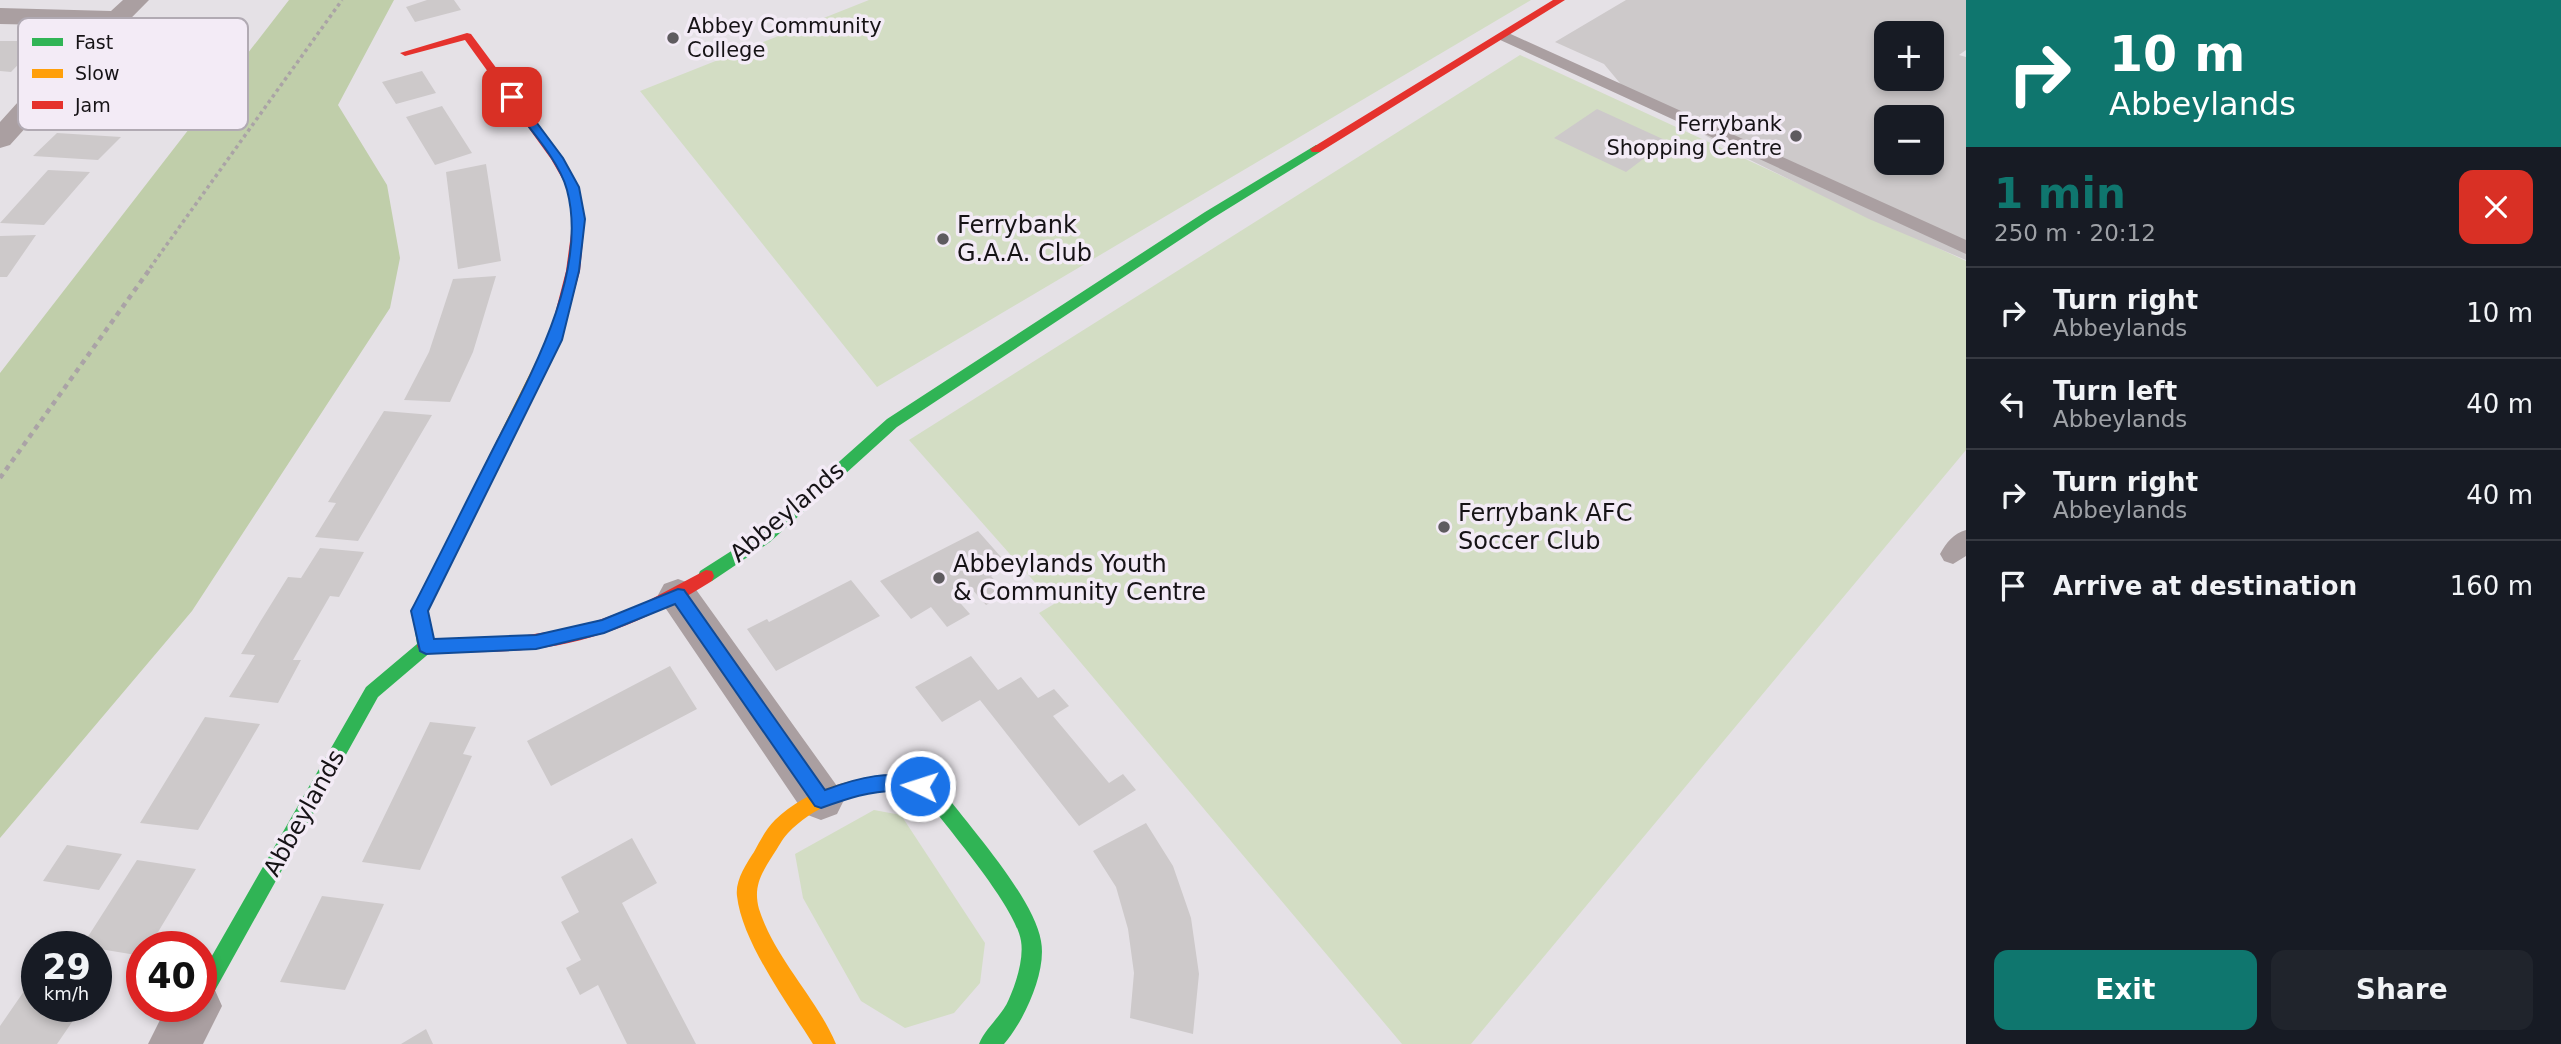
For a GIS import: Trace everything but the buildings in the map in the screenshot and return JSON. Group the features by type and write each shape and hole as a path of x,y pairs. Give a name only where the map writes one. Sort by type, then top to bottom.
{"street":[{"path":"119,18 136,0"},
{"name":"Abbeylands","path":"217,968 372,692 426,646 536,642 604,626 678,595 764,538 892,423 1209,215 1560,0"},
{"path":"0,16 79,18"},
{"path":"405,53 467,36 557,158 573,187 579,219 573,271 555,340 420,611 426,646"},
{"path":"0,139 18,119"},
{"path":"678,595 821,800"},
{"path":"825,1044 754,924 746,892 756,863 783,825 821,800 855,787 898,783 920,786 939,799 1023,916 1032,943 1030,970 1020,1005 999,1037 990,1044"},
{"path":"174,1044 187,1022"}],"lane":[{"path":"1504,36 1966,248"}],"path":[{"path":"0,478 342,0"}],"green space":[{"path":"289,0 394,0 338,105 387,185 400,258 390,308 192,611 0,838 0,373 188,130 248,130 248,53"},
{"name":"Ferrybank G.A.A. Club","path":"869,0 1531,0 877,387 640,91"},
{"name":"Ferrybank AFC Soccer Club","path":"1520,55 1966,261 1966,450 1471,1044 1402,1044 1039,613 1054,604 909,440"},
{"path":"874,810 901,815 985,943 980,983 954,1013 905,1028 861,1001 803,898 795,854"}],"traffic: fast":[{"path":"706,576 764,538 892,423 1209,215 1316,149"},
{"path":"217,968 372,692 426,646 420,611 423,605"},
{"path":"935,796 1007,891 1028,929 1032,943 1030,967 1018,1005 1006,1026 990,1044"}],"traffic: slow":[{"path":"423,605 557,333"},
{"path":"825,1044 779,970 757,928 746,894 750,877 783,825 816,802 857,787 878,784 899,784 918,788 935,796"}],"traffic: jam":[{"path":"1316,149 1560,0"},
{"path":"405,53 467,36 557,158 573,187 579,219 573,271 557,333"},
{"path":"426,646 494,645 557,639 602,627 646,610 706,576"}],"place":[{"name":"Abbey Community College","path":"673,38"},
{"name":"Ferrybank Shopping Centre","path":"1796,136"},
{"name":"Ferrybank G.A.A. Club","path":"943,239"},
{"name":"Ferrybank AFC Soccer Club","path":"1444,527"},
{"name":"Abbeylands Youth & Community Centre","path":"939,578"}],"route":[{"path":"512,97 557,158 573,187 579,219 573,271 555,340 420,611 426,646 536,642 604,626 678,595 821,800 855,787 898,783 920,786"}]}
